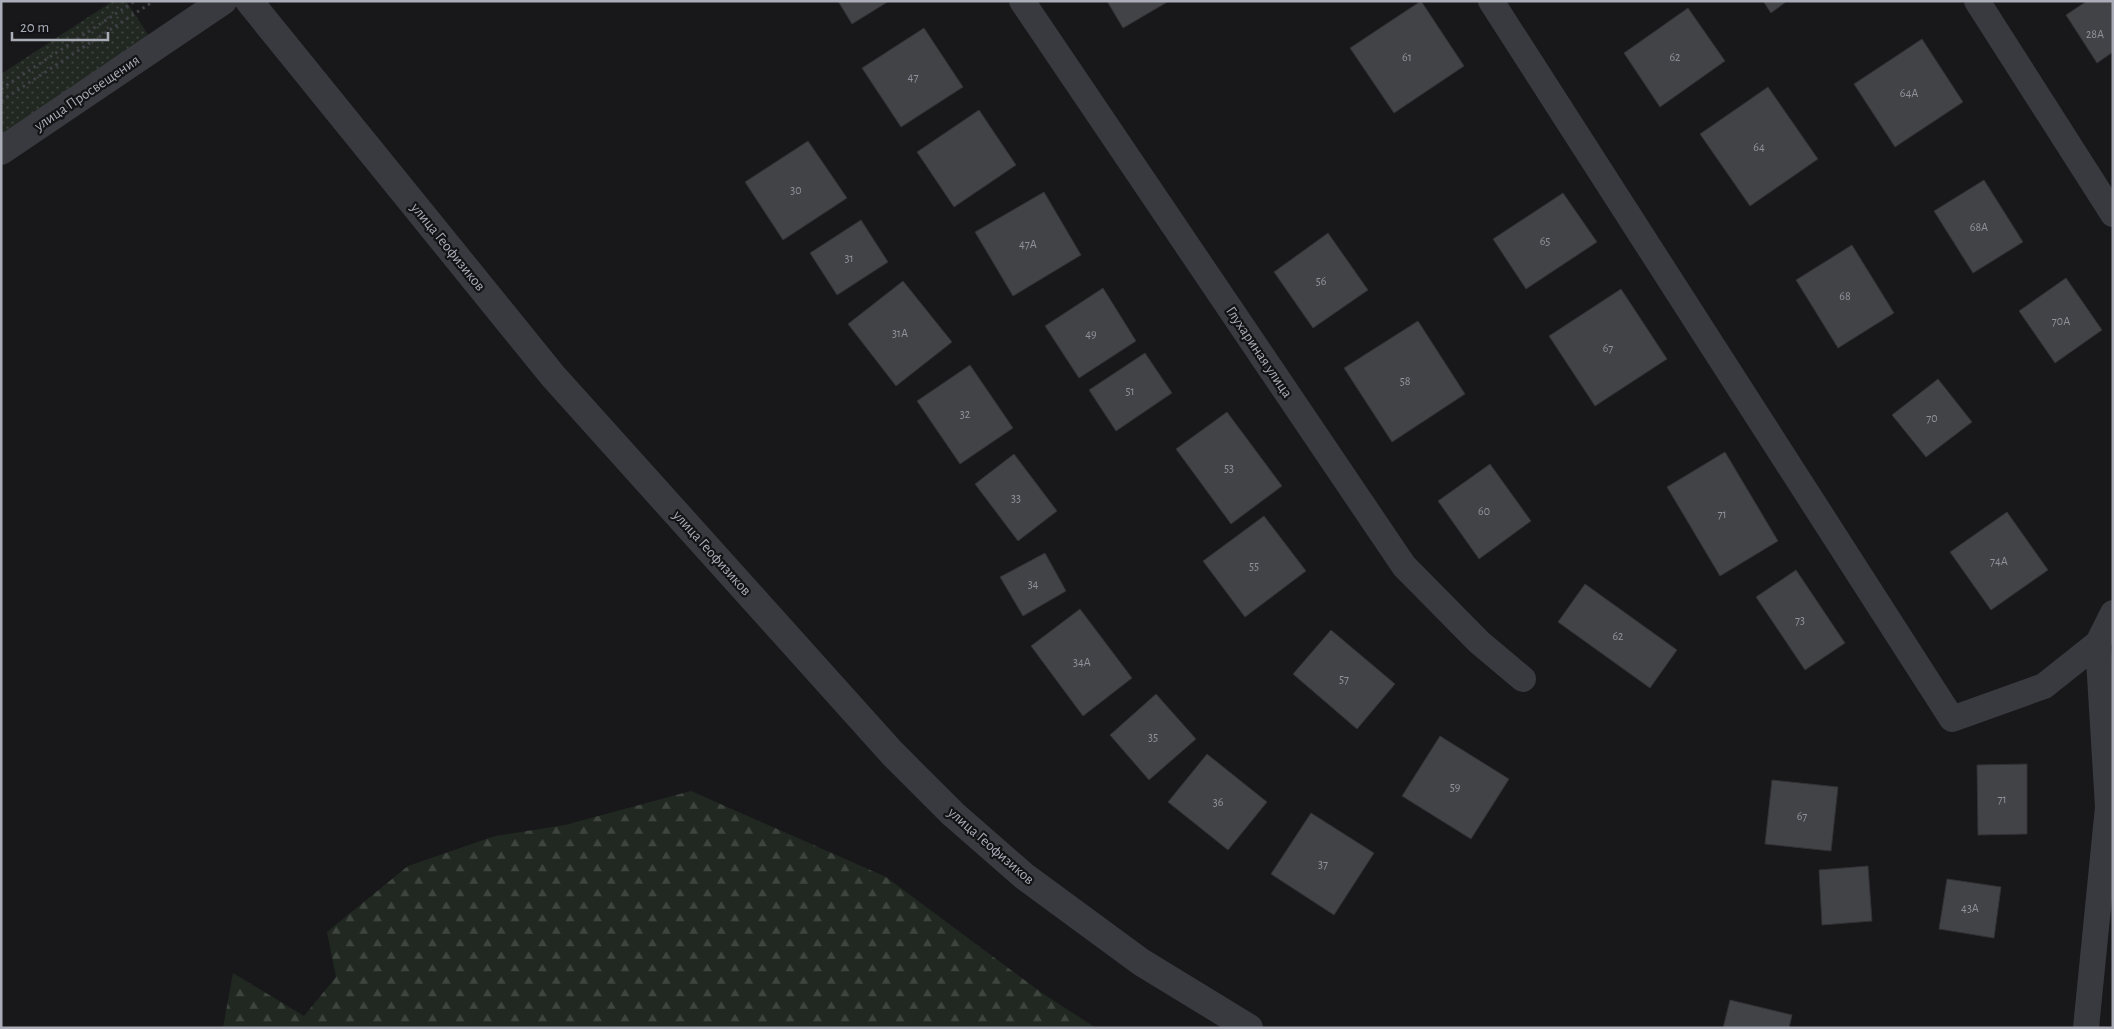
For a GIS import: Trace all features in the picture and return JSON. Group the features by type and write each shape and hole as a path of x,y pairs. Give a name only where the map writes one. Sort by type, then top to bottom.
{"street":[{"name":"улица Просвещения","path":"1,151 223,1"},
{"name":"улица Геофизиков","path":"249,1 553,376 892,753 953,814 1024,876 1141,962 1249,1028"},
{"name":"Глухариная улица","path":"1022,1 1404,566 1479,642 1522,679"},
{"path":"1491,1 1952,719 2044,686 2098,643 2113,613"},
{"path":"1977,1 2113,214"},
{"path":"2086,1028 2108,807 2098,643"}],"path":[{"path":"1,89 135,1"},
{"path":"1,102 154,1"}],"green space":[{"path":"113,1 126,1 149,36 1,136 1,74"},
{"path":"691,791 886,877 1042,993 1096,1028 223,1028 233,973 304,1016 336,977 327,932 408,866 495,836 565,825"}],"building":[{"path":"838,1 889,1 852,24"},
{"path":"1107,1 1169,1 1123,28"},
{"path":"1421,1 1464,66 1394,113 1350,48"},
{"path":"1763,1 1787,1 1771,13"},
{"path":"2087,1 2113,1 2113,52 2097,63 2066,15"},
{"path":"1688,8 1725,61 1660,107 1624,53"},
{"path":"924,28 963,87 901,127 862,68"},
{"path":"1922,39 1963,102 1895,147 1854,84"},
{"path":"1768,87 1818,159 1750,206 1700,134"},
{"path":"979,110 1016,165 954,207 917,152"},
{"path":"808,141 847,198 783,240 745,182"},
{"path":"1984,180 2023,242 1973,273 1934,211"},
{"path":"1044,192 1081,255 1013,296 975,232"},
{"path":"1563,193 1597,242 1526,289 1493,239"},
{"path":"861,220 888,262 837,295 810,253"},
{"path":"1328,233 1368,290 1313,328 1274,272"},
{"path":"1852,245 1894,313 1838,348 1796,280"},
{"path":"2066,278 2102,330 2055,363 2019,311"},
{"path":"903,281 952,342 896,386 848,324"},
{"path":"1103,288 1136,341 1079,378 1045,326"},
{"path":"1621,289 1667,359 1595,406 1549,336"},
{"path":"1418,321 1465,394 1392,442 1344,368"},
{"path":"1145,353 1172,393 1116,431 1089,390"},
{"path":"970,365 1013,428 960,464 917,401"},
{"path":"1938,379 1972,422 1926,457 1892,415"},
{"path":"1227,412 1282,486 1231,524 1176,449"},
{"path":"1725,452 1778,541 1720,576 1667,487"},
{"path":"1014,454 1057,511 1018,541 975,484"},
{"path":"1490,464 1531,521 1479,559 1438,501"},
{"path":"2007,512 2048,570 1991,610 1950,552"},
{"path":"1264,516 1306,571 1245,617 1203,561"},
{"path":"1045,553 1066,591 1023,616 1000,577"},
{"path":"1796,570 1845,643 1805,670 1756,597"},
{"path":"1585,584 1677,650 1650,688 1558,622"},
{"path":"1080,609 1132,678 1083,716 1031,646"},
{"path":"1331,630 1395,684 1357,729 1293,674"},
{"path":"1156,694 1196,739 1149,780 1110,735"},
{"path":"1440,736 1509,779 1471,839 1402,796"},
{"path":"1207,754 1267,802 1228,850 1168,802"},
{"path":"2027,764 2027,834 1978,835 1977,765"},
{"path":"1772,780 1838,787 1831,851 1765,844"},
{"path":"1311,813 1374,853 1334,915 1271,874"},
{"path":"1868,866 1872,921 1822,925 1819,870"},
{"path":"1947,879 2001,887 1994,938 1939,929"},
{"path":"1730,1000 1792,1015 1789,1028 1723,1028"}]}
